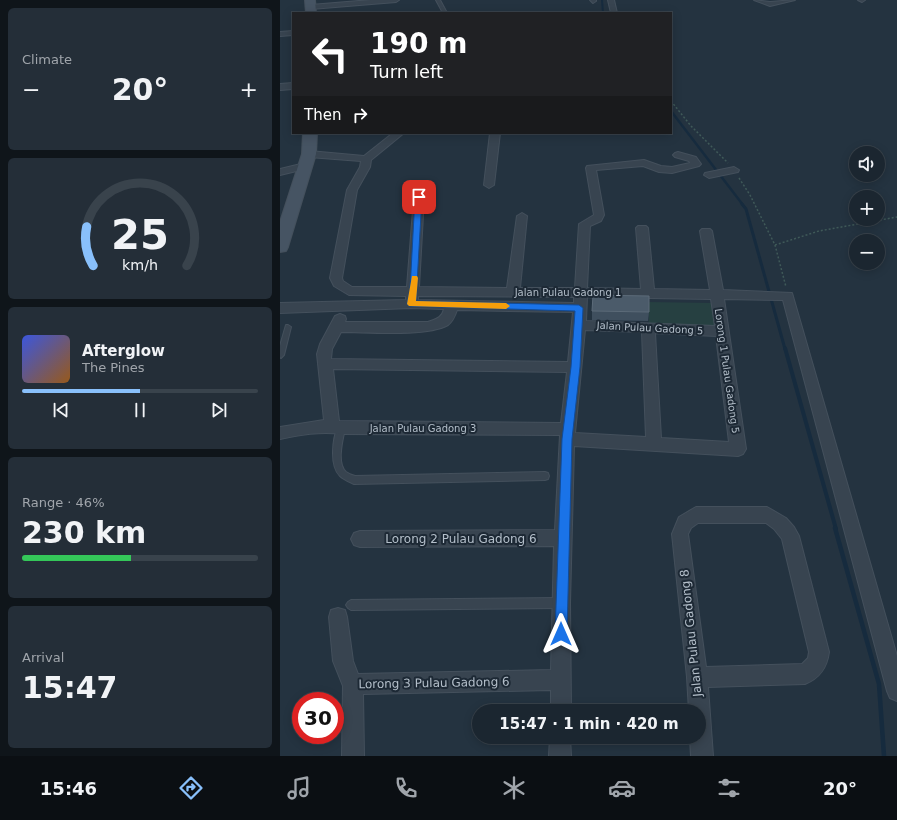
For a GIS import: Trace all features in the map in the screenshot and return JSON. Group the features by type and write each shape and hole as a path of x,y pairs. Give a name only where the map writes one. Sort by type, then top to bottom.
{"main road":[{"path":"280,244 307,160 310,134"}],"street":[{"path":"310,7 396,0"},
{"path":"611,0 614,12"},
{"path":"757,0 770,4 792,0"},
{"path":"280,34 292,33"},
{"path":"280,87 292,86"},
{"path":"280,172 307,160 334,155 366,159 398,134"},
{"path":"489,185 495,134"},
{"path":"561,704 561,603 567,434 579,325 585,224 597,219 599,215 591,168 644,163 659,169 672,170 696,164 693,159 678,155"},
{"name":"Jalan Pulau Gadong 1","path":"366,159 365,167 352,190 336,278 338,284 349,291 414,290 513,292 580,300 648,293 786,296"},
{"path":"709,175 733,170"},
{"path":"411,304 414,290 419,197"},
{"path":"513,292 522,216"},
{"path":"642,228 648,293"},
{"name":"Lorong 1 Pulau Gadong 5","path":"706,231 717,294 738,449"},
{"path":"786,296 897,691"},
{"path":"280,308 580,300"},
{"path":"338,327 429,328 444,321 449,316 452,304"},
{"path":"336,427 325,364 325,346 330,336 338,327 344,307"},
{"name":"Jalan Pulau Gadong 5","path":"579,325 721,331"},
{"path":"648,327 654,443"},
{"path":"325,364 575,367"},
{"name":"Jalan Pulau Gadong 3","path":"280,433 313,427 336,427 567,434 654,443 738,449"},
{"name":"Jalan Pulau Gadong 8","path":"697,677 805,674 813,670 818,660 819,652 790,536 784,526 767,514 696,515 686,520 681,526 680,534 697,677 702,756"},
{"name":"Lorong 2 Pulau Gadong 6","path":"360,540 563,538"},
{"name":"Lorong 3 Pulau Gadong 6","path":"345,611 344,666 347,676 353,684 561,680"},
{"path":"353,684 353,756"},
{"path":"560,744 560,756"}],"lane":[{"path":"438,0 444,12"},
{"path":"281,355 282,341 288,327"},
{"path":"336,427 337,460 339,468 343,474 354,480 545,476"},
{"path":"345,611 561,603"}],"path":[{"path":"672,102 691,126 715,148 733,170 750,195 775,245 786,296"},
{"path":"775,245 794,236 823,229 897,217"}],"green space":[{"path":"648,302 712,303 715,327 649,325"}],"building":[{"path":"593,295 649,296 649,312 592,311"}],"waterway":[{"path":"602,0 603,12"},
{"path":"672,112 743,205"},
{"path":"742,204 746,209 785,349"},
{"path":"785,348 836,529"},
{"path":"835,528 879,684 884,756"}],"slow traffic":[{"path":"414,278 414,290 411,304 506,306"}],"route":[{"path":"419,197 414,290 411,304 579,308 579,325 567,439 561,634"}]}
